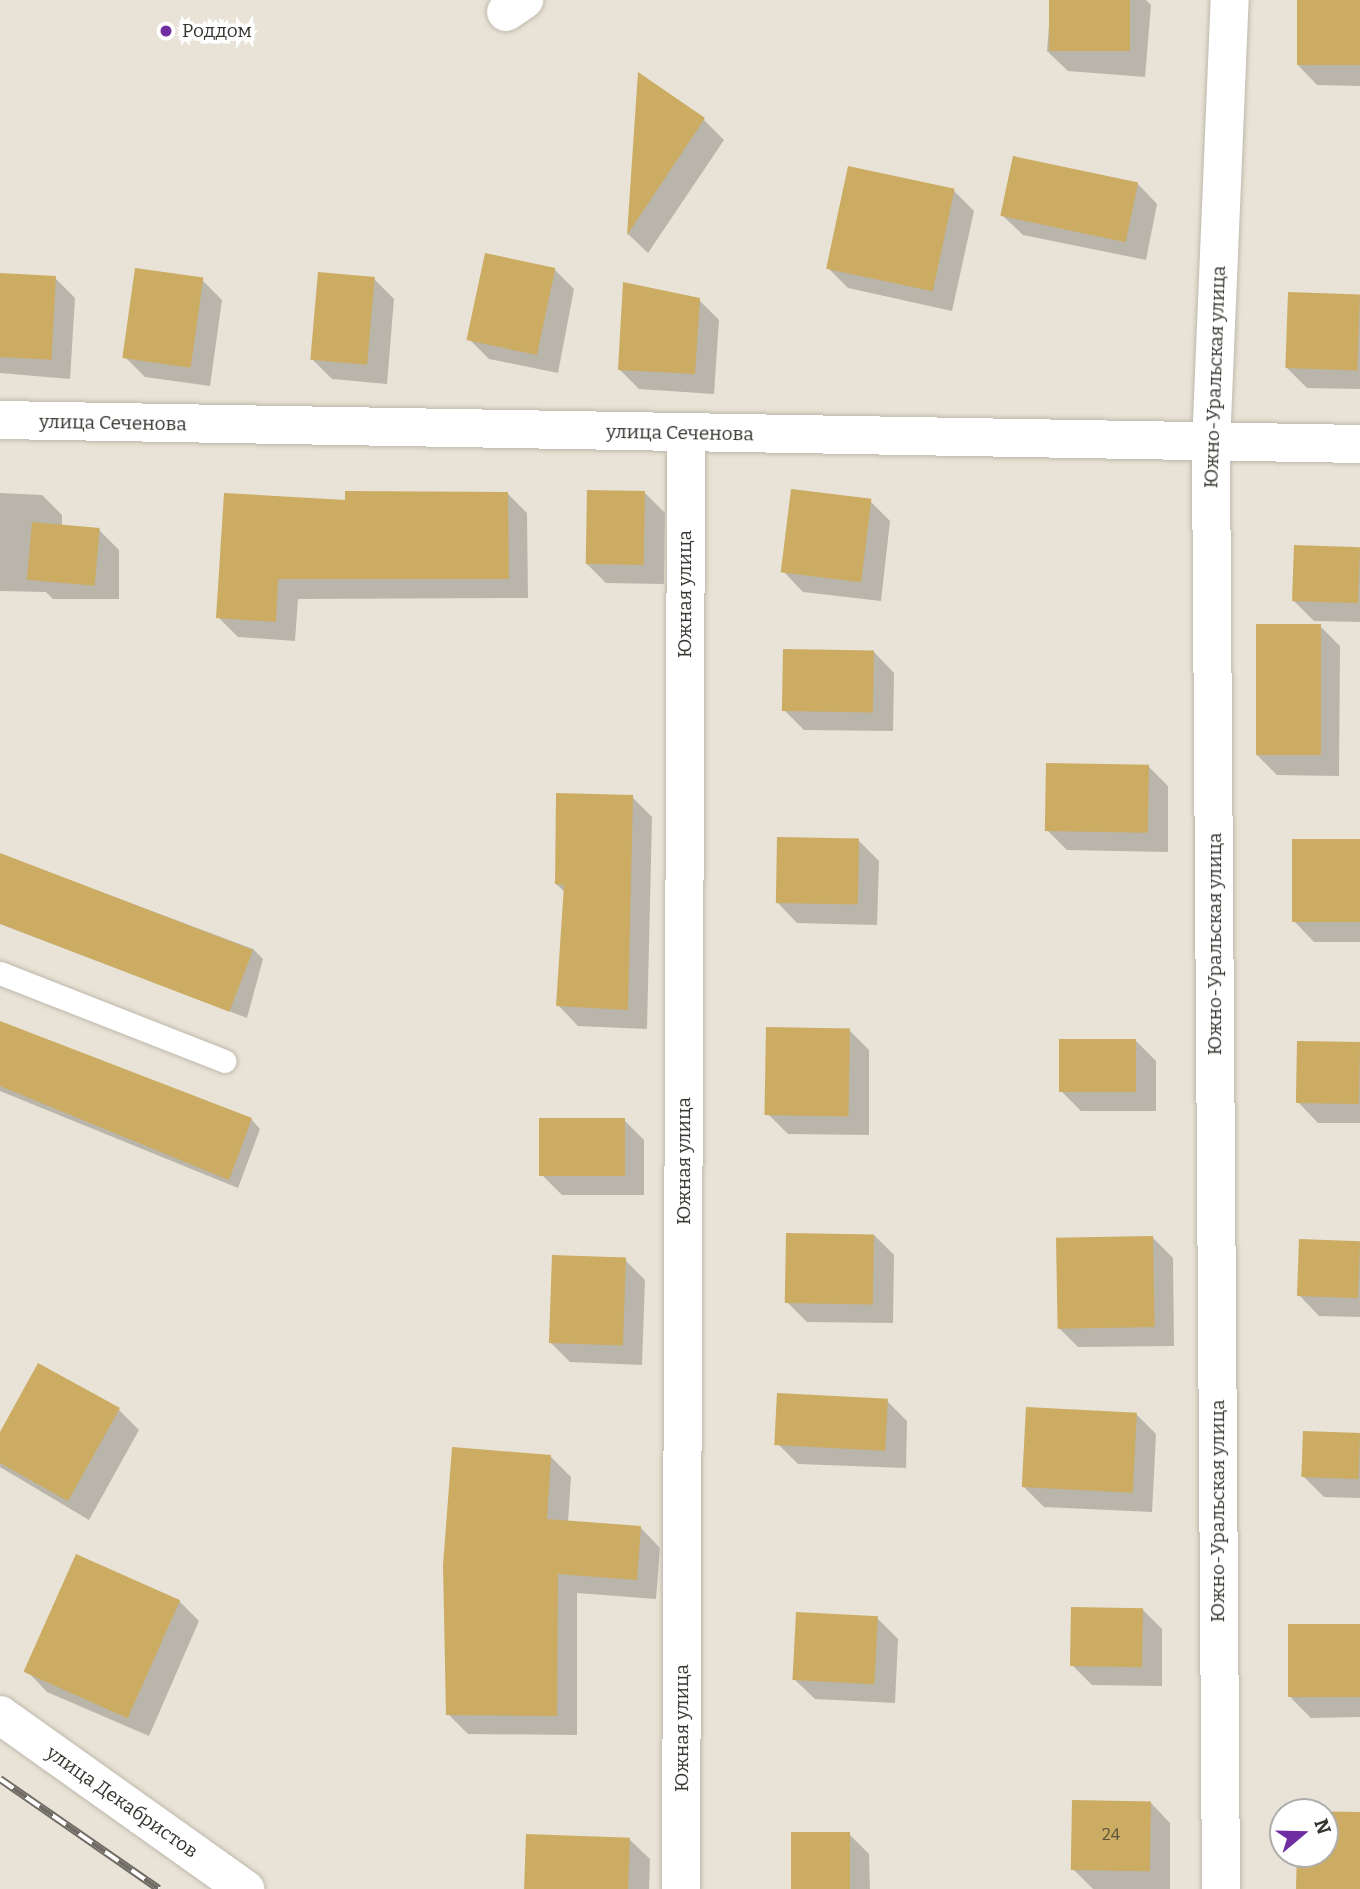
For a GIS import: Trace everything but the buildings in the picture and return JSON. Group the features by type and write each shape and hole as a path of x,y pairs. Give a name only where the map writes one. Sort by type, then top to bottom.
{"street":[{"name":"Южно-Уральская улица","path":"1221,1889 1211,445 1230,0"},
{"name":"улица Сеченова","path":"0,421 1211,445 1360,444"},
{"name":"Южная улица","path":"681,1889 686,433"},
{"name":"улица Декабристов","path":"0,1715 244,1889"}],"lane":[{"path":"0,973 225,1061"}],"railway":[{"path":"0,1779 159,1889"}],"place":[{"name":"Роддом","path":"166,31"}]}
